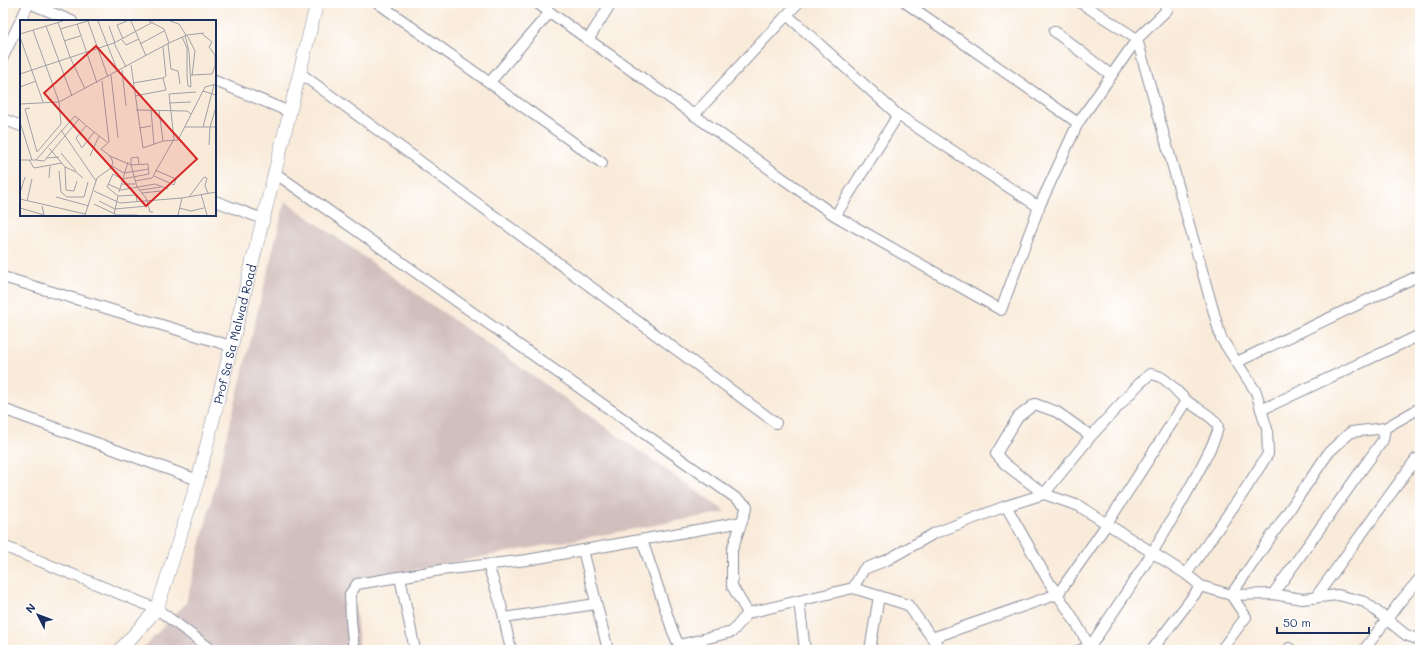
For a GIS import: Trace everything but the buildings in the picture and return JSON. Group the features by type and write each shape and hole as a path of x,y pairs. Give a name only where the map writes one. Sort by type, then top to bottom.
{"street":[{"path":"21,20 29,3 70,20"},
{"name":"Prof Sa Sa Malwad Road","path":"120,650 157,609 198,480 317,3"},
{"path":"378,3 602,163"},
{"path":"537,3 834,215 1001,310 1039,206 1078,123 1136,38 1167,10 1164,3"},
{"path":"588,40 611,3"},
{"path":"694,115 798,3"},
{"path":"906,3 1078,123"},
{"path":"1082,3 1136,38 1221,338 1256,392 1267,429 1268,454 1243,493 1186,574"},
{"path":"490,82 550,12"},
{"path":"787,15 898,115 1039,206"},
{"path":"3,57 20,22"},
{"path":"1054,30 1111,75"},
{"path":"300,72 776,423"},
{"path":"216,80 290,112"},
{"path":"839,210 898,115"},
{"path":"3,119 20,126"},
{"path":"274,173 747,506 732,550 732,586 748,613"},
{"path":"216,201 263,219"},
{"path":"1236,362 1420,275"},
{"path":"3,277 231,346"},
{"path":"1261,410 1420,335"},
{"path":"853,588 864,569 887,560 935,533 1006,506 1044,494 1091,436 1138,384 1150,374 1157,375 1164,379 1186,401 1213,419 1218,426 1218,430 1210,451 1152,552 1087,649 1058,594 1049,582 1006,506"},
{"path":"932,638 1058,594 1107,524 1186,401"},
{"path":"1091,436 1057,412 1035,404 1018,417 996,454 1005,464 1044,494 1079,506 1186,574 1202,586 1231,595 1273,594 1302,599 1338,595 1365,602 1406,634 1420,640"},
{"path":"1231,595 1329,452 1350,432 1385,428 1420,408"},
{"path":"3,409 198,480"},
{"path":"1273,594 1383,440 1385,428"},
{"path":"1315,598 1416,459"},
{"path":"354,650 350,594 357,584 441,570 528,560 742,522"},
{"path":"642,540 673,632 680,647 732,632 748,613 853,588 908,605 941,650"},
{"path":"3,546 157,609 212,650"},
{"path":"583,550 608,650"},
{"path":"488,565 501,605 511,650"},
{"path":"400,577 415,650"},
{"path":"1364,650 1420,578"},
{"path":"1152,650 1202,586"},
{"path":"1221,650 1246,617 1231,595"},
{"path":"870,650 879,596"},
{"path":"799,601 805,650"},
{"path":"504,618 596,604"},
{"path":"1288,650 1289,648 1291,650"}],"shaded area":[{"path":"285,201 726,512 352,581 360,650 141,650 186,603"}]}
